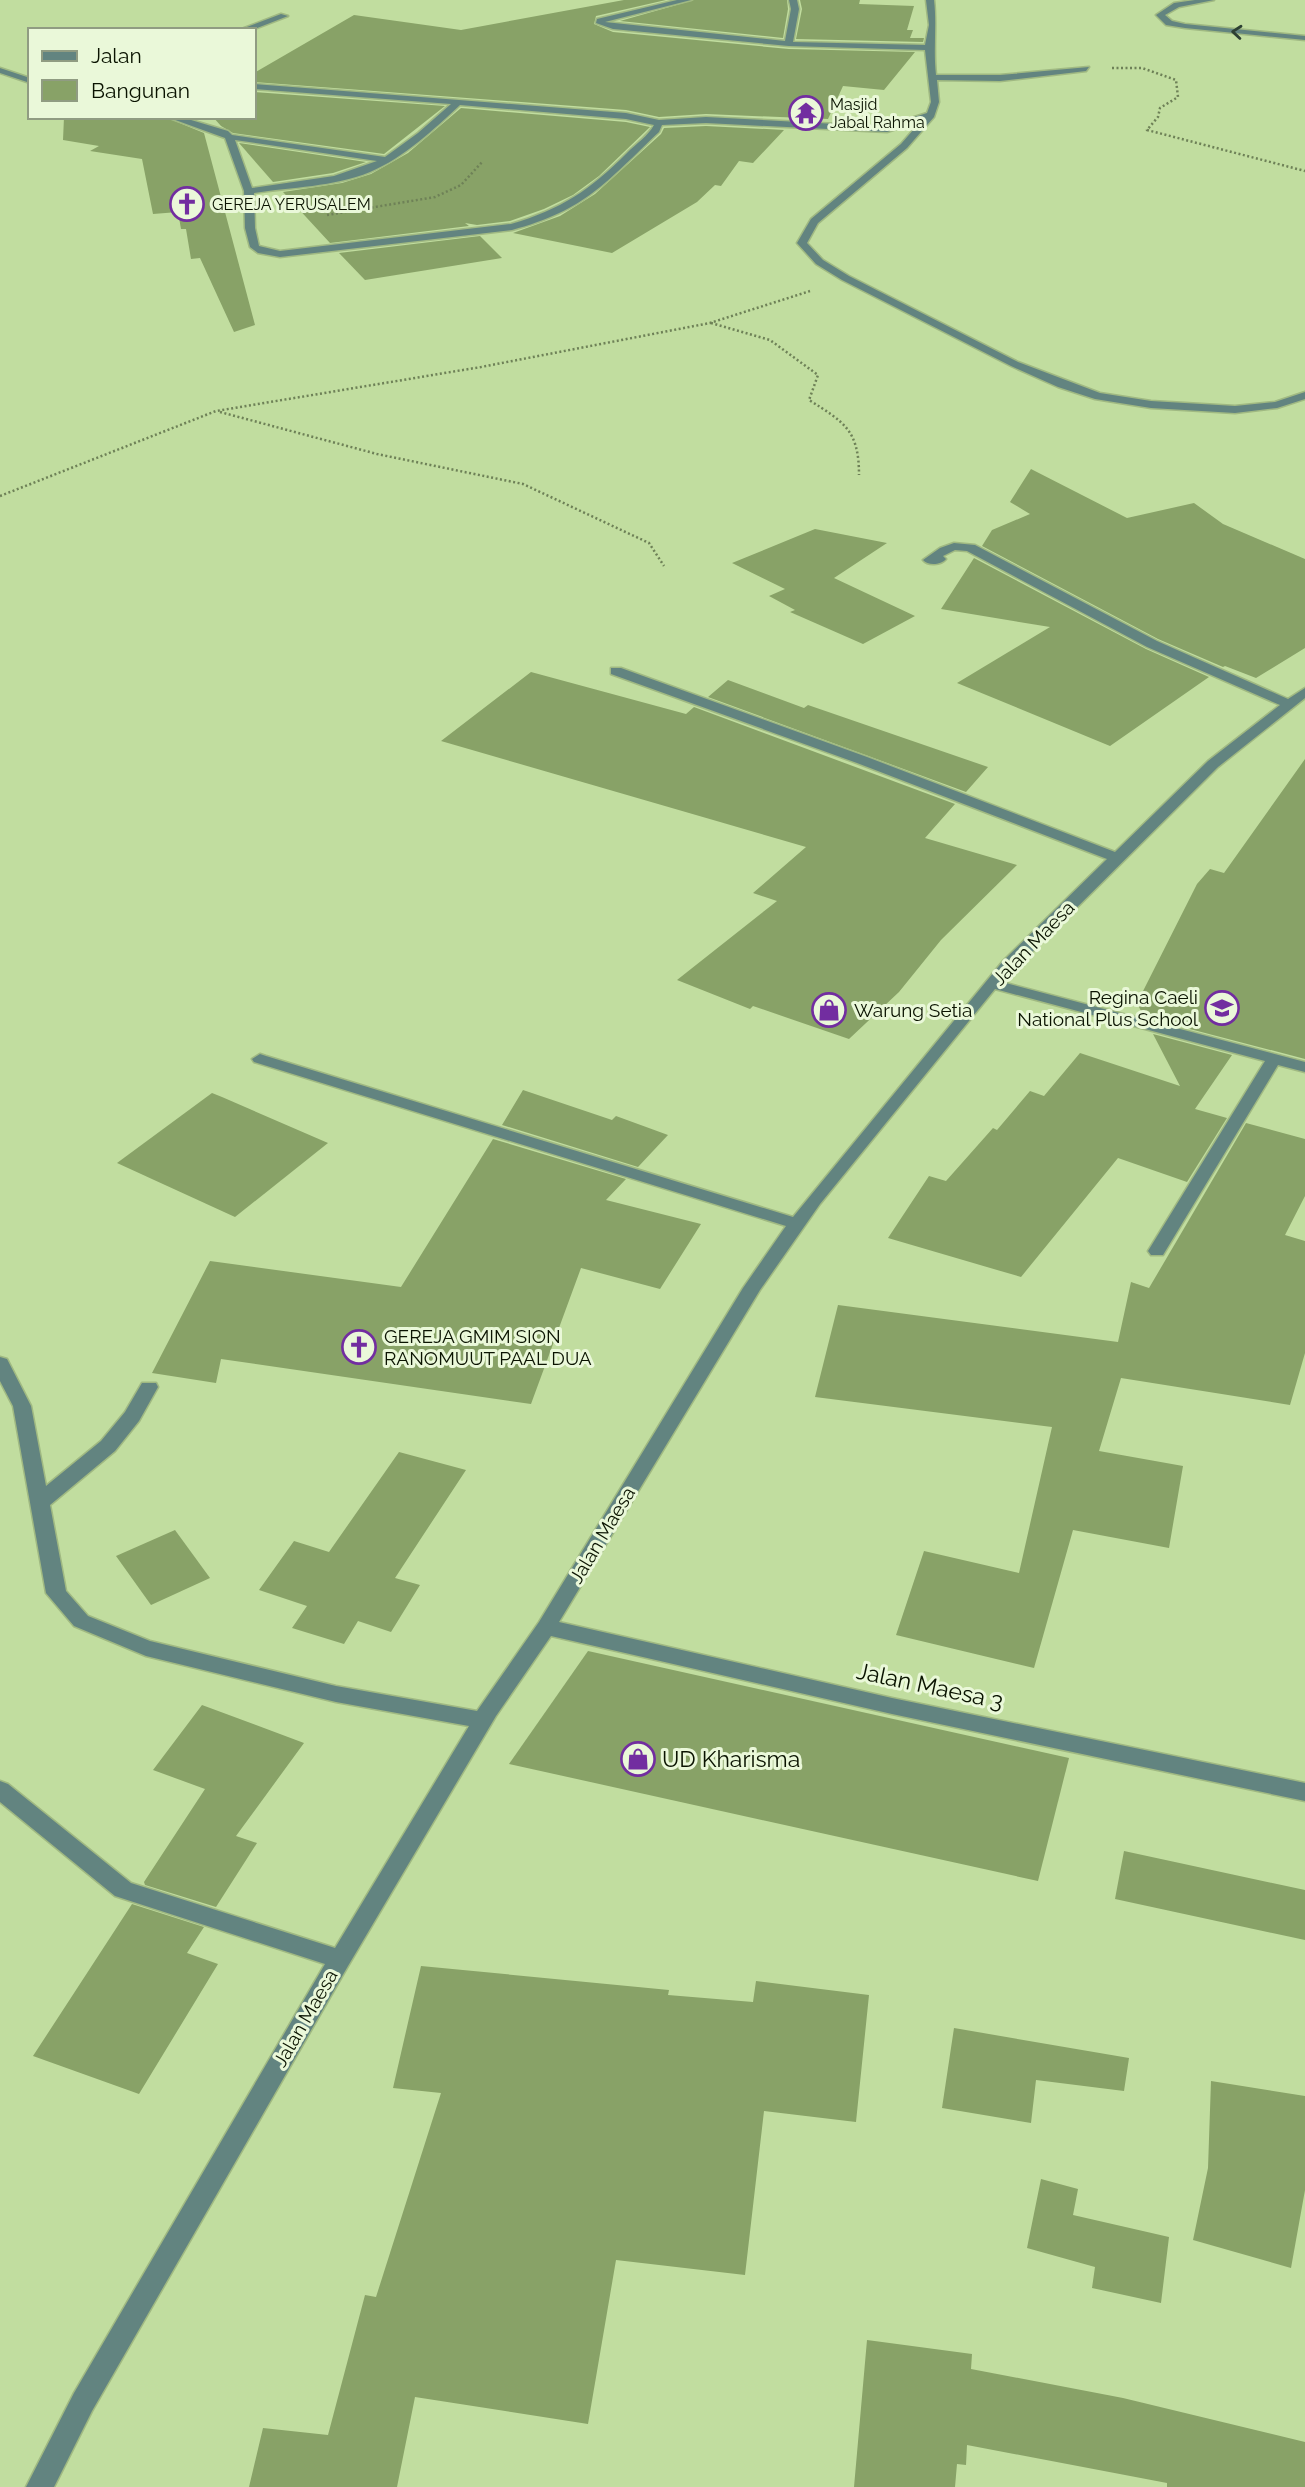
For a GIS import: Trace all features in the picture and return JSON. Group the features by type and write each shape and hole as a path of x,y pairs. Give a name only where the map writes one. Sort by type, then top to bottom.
{"street":[{"path":"687,0 600,21 602,25 613,27 789,44 929,48"},
{"path":"789,44 793,0"},
{"path":"930,0 933,25 929,48 935,102 931,115 904,146 814,221 802,243 807,252 849,279 1045,378 1087,393 1143,404 1223,410 1252,410 1285,404 1305,395"},
{"path":"1210,0 1177,5 1160,15 1169,23 1185,26 1305,38"},
{"path":"249,28 284,16"},
{"path":"933,77 1000,78 1086,69"},
{"path":"0,70 27,78"},
{"path":"0,80 27,78"},
{"path":"256,86 615,115 659,122 706,120 887,129 931,115"},
{"path":"249,191 349,174 387,160 458,102"},
{"path":"178,119 229,137 387,160"},
{"path":"229,137 249,191 253,241 261,251 270,254 512,228 564,209 577,201 656,130 659,122"},
{"path":"940,559 929,560 949,546 971,548 1152,644 1297,698"},
{"path":"616,671 862,760 1118,858"},
{"name":"Jalan Maesa","path":"40,2487 83,2402 340,1959 482,1720 546,1627 752,1288 797,1224 1008,964 1213,764 1297,698"},
{"path":"993,984 1305,1067"},
{"path":"260,1059 797,1224"},
{"path":"1157,1251 1274,1059"},
{"path":"0,1363 22,1406 56,1593 81,1621 146,1648 335,1694 482,1720"},
{"path":"40,1502 108,1446 132,1416 149,1387"},
{"name":"Jalan Maesa 3","path":"546,1627 892,1706 1297,1790"},
{"path":"0,1790 123,1890 340,1959"}],"path":[{"path":"1086,69 1143,68 1176,80 1178,97 1160,108 1158,117 1147,130 1305,171"},
{"path":"321,216 405,203 453,190 463,184 483,161"},
{"path":"0,496 216,411 481,367 710,323 849,279"},
{"path":"710,323 770,340 818,375 809,400 851,428 860,453 859,475"},
{"path":"216,411 377,454 523,484 649,543 664,566"}],"building":[{"path":"624,0 666,0 596,16 594,24 613,32 789,49 915,52 884,90 843,86 828,119 706,114 659,117 626,110 256,82 256,72 354,15 461,30"},
{"path":"694,0 787,0 783,38 620,21"},
{"path":"800,0 860,0 859,4 914,6 907,30 913,30 910,38 924,38 923,42 796,39 802,9"},
{"path":"256,92 445,106 384,154 233,133 215,119 256,119"},
{"path":"461,108 626,122 650,127 599,176 573,195 510,221 477,225 465,223 469,226 330,243 283,192 342,183 371,174 408,153"},
{"path":"64,119 170,119 204,133 255,325 234,332 200,258 191,259 186,229 181,229 178,212 153,214 142,159 90,151 99,146 63,140"},
{"path":"706,126 784,130 753,163 739,161 721,186 715,185 697,202 612,253 513,233 560,216 595,194 661,134 664,128"},
{"path":"239,143 366,162 333,173 273,182"},
{"path":"480,236 502,258 365,280 339,253"},
{"path":"1031,469 1127,518 1194,503 1223,524 1305,559 1305,648 1256,678 1158,639 982,546 992,530 1030,514 1010,502"},
{"path":"815,529 887,543 834,578 915,616 863,644 790,612 795,610 769,596 785,589 732,563"},
{"path":"974,558 1146,649 1209,677 1110,746 957,683 1050,627 941,609"},
{"path":"531,672 686,714 694,707 955,804 925,838 1017,865 941,940 899,992 849,1039 753,1006 750,1009 677,980 777,901 753,893 806,847 441,741"},
{"path":"728,680 804,708 808,705 988,767 966,792 708,697"},
{"path":"1305,759 1305,1059 1144,1017 1137,1003 1197,884 1210,869 1224,873"},
{"path":"1153,1034 1232,1055 1195,1109 1227,1118 1187,1182 1118,1158 1021,1277 888,1238 929,1176 946,1181 993,1128 997,1130 1030,1091 1044,1096 1080,1053 1180,1086"},
{"path":"523,1090 612,1120 616,1116 668,1135 638,1167 502,1125"},
{"path":"212,1093 328,1143 235,1217 117,1163"},
{"path":"1246,1123 1305,1139 1305,1196 1285,1235 1305,1241 1305,1353 1290,1405 1121,1378 1099,1451 1183,1466 1169,1548 1073,1530 1034,1668 896,1635 924,1551 1019,1573 1052,1427 815,1397 838,1305 1118,1342 1131,1282 1149,1288"},
{"path":"493,1139 626,1179 606,1200 701,1224 660,1289 581,1268 531,1404 221,1359 216,1383 152,1373 210,1261 401,1287"},
{"path":"399,1452 466,1470 395,1578 420,1585 391,1632 358,1621 344,1644 292,1628 307,1606 259,1590 294,1541 329,1552"},
{"path":"175,1530 210,1578 151,1605 116,1556"},
{"path":"588,1651 1069,1758 1038,1881 509,1764"},
{"path":"202,1705 304,1743 236,1836 257,1843 216,1907 145,1885 144,1882 205,1789 153,1770"},
{"path":"1124,1851 1305,1890 1305,1940 1115,1899"},
{"path":"132,1904 204,1927 187,1953 218,1964 139,2094 33,2056"},
{"path":"421,1966 669,1990 668,1995 753,2002 756,1981 869,1995 856,2122 764,2111 745,2275 616,2260 588,2424 415,2397 397,2487 249,2487 263,2428 328,2435 365,2295 376,2297 441,2093 393,2088"},
{"path":"954,2028 1129,2058 1124,2091 1036,2080 1031,2123 942,2108"},
{"path":"1211,2081 1305,2096 1305,2190 1291,2268 1193,2240 1208,2168"},
{"path":"1041,2179 1078,2189 1073,2215 1169,2237 1161,2303 1092,2288 1095,2267 1027,2248"},
{"path":"867,2340 972,2354 971,2369 1123,2398 1305,2442 1305,2487 1167,2487 1167,2483 967,2445 966,2465 957,2464 955,2487 854,2487"}],"place":[{"name":"Masjid Jabal Rahma","path":"806,113"},
{"name":"GEREJA YERUSALEM","path":"187,204"},
{"name":"Regina Caeli National Plus School","path":"1222,1008"},
{"name":"Warung Setia","path":"829,1010"},
{"name":"GEREJA GMIM SION RANOMUUT PAAL DUA","path":"359,1347"},
{"name":"UD Kharisma","path":"638,1759"}]}
